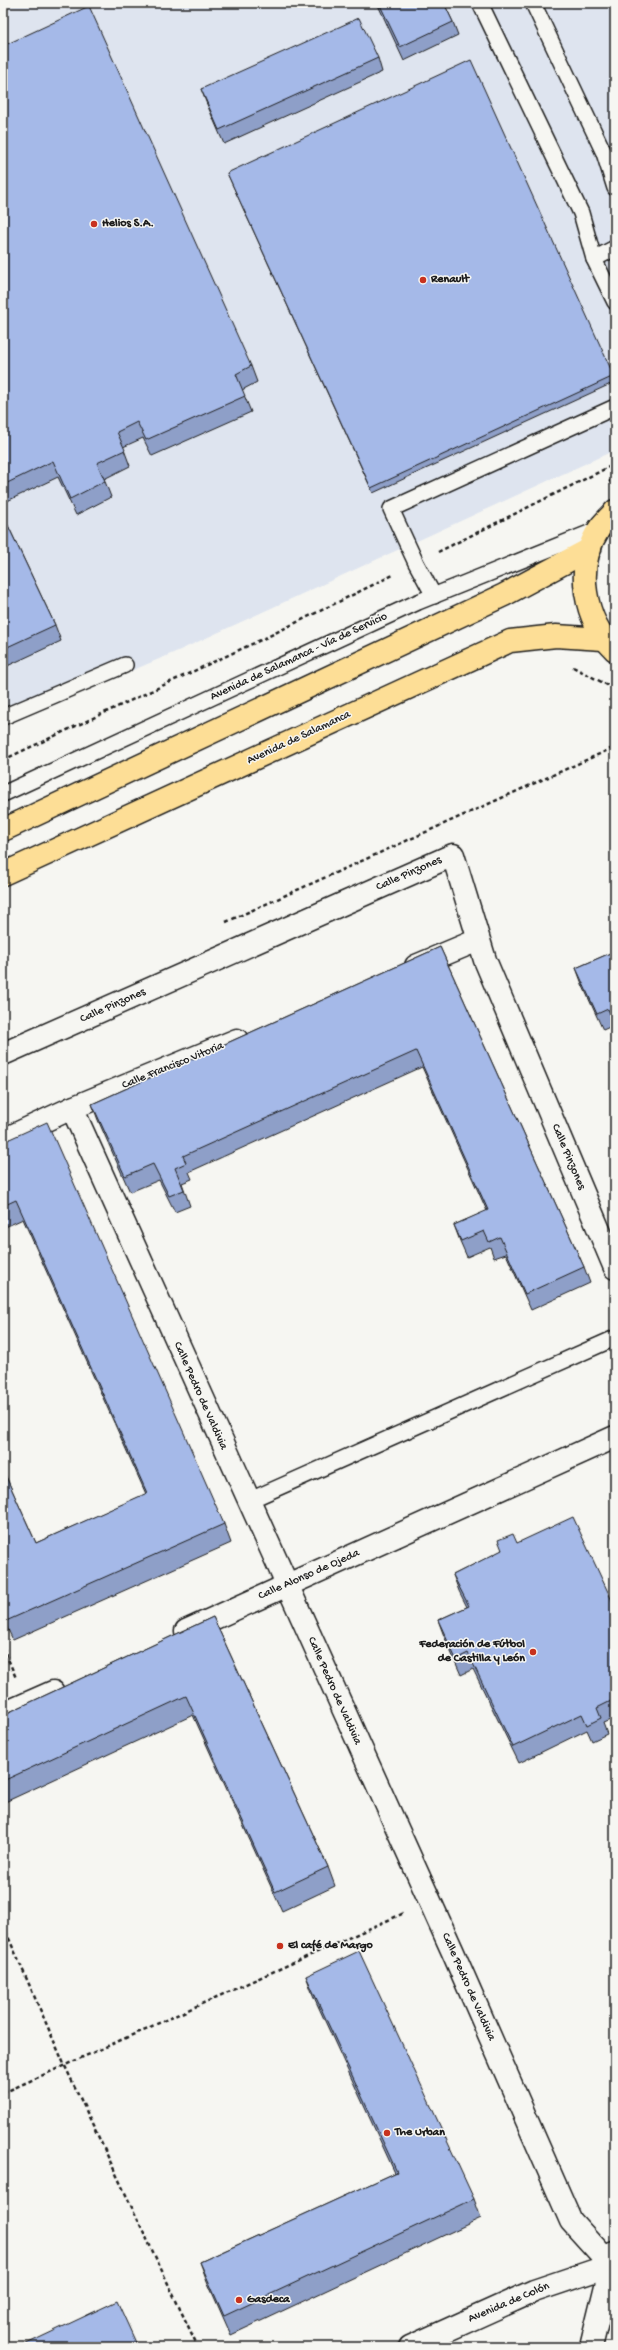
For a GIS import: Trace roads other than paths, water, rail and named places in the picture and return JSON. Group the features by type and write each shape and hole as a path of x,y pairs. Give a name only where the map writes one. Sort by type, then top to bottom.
{"highway":[{"path":"609,645 586,602 584,576 590,548 599,529 615,511"},
{"path":"3,830 504,595 590,548"},
{"name":"Avenida de Salamanca","path":"3,874 510,641 556,636 609,645"}],"street":[{"name":"Calle Pinzones","path":"3,1054 453,855 478,940 615,1268"},
{"path":"397,974 478,940"},
{"name":"Calle Francisco Vitoria","path":"3,1140 72,1108 257,1032"},
{"name":"Calle Pedro de Valdivia","path":"72,1108 430,1902 571,2221 613,2257"},
{"name":"Calle Alonso de Ojeda","path":"170,1638 615,1437"},
{"path":"3,1714 70,1684"},
{"path":"590,2347 613,2257"},
{"name":"Avenida de Colón","path":"410,2347 613,2257"}],"lane":[{"path":"480,3 581,213 594,259 615,302"},
{"path":"533,3 604,153 615,188"},
{"path":"594,259 615,248"},
{"path":"434,596 416,563 391,509 615,407"},
{"name":"Avenida de Salamanca - Vía de Servicio","path":"3,794 434,596 599,529"},
{"path":"3,717 125,665"},
{"path":"248,1501 615,1338"}],"place":[{"name":"Helios S.A.","path":"94,224"},
{"name":"Renault","path":"423,280"},
{"name":"Federación de Fútbol de Castilla y León","path":"533,1652"},
{"name":"El café de Margo","path":"280,1946"},
{"name":"The Urban","path":"387,2133"},
{"name":"Gasdeca","path":"239,2300"}]}
